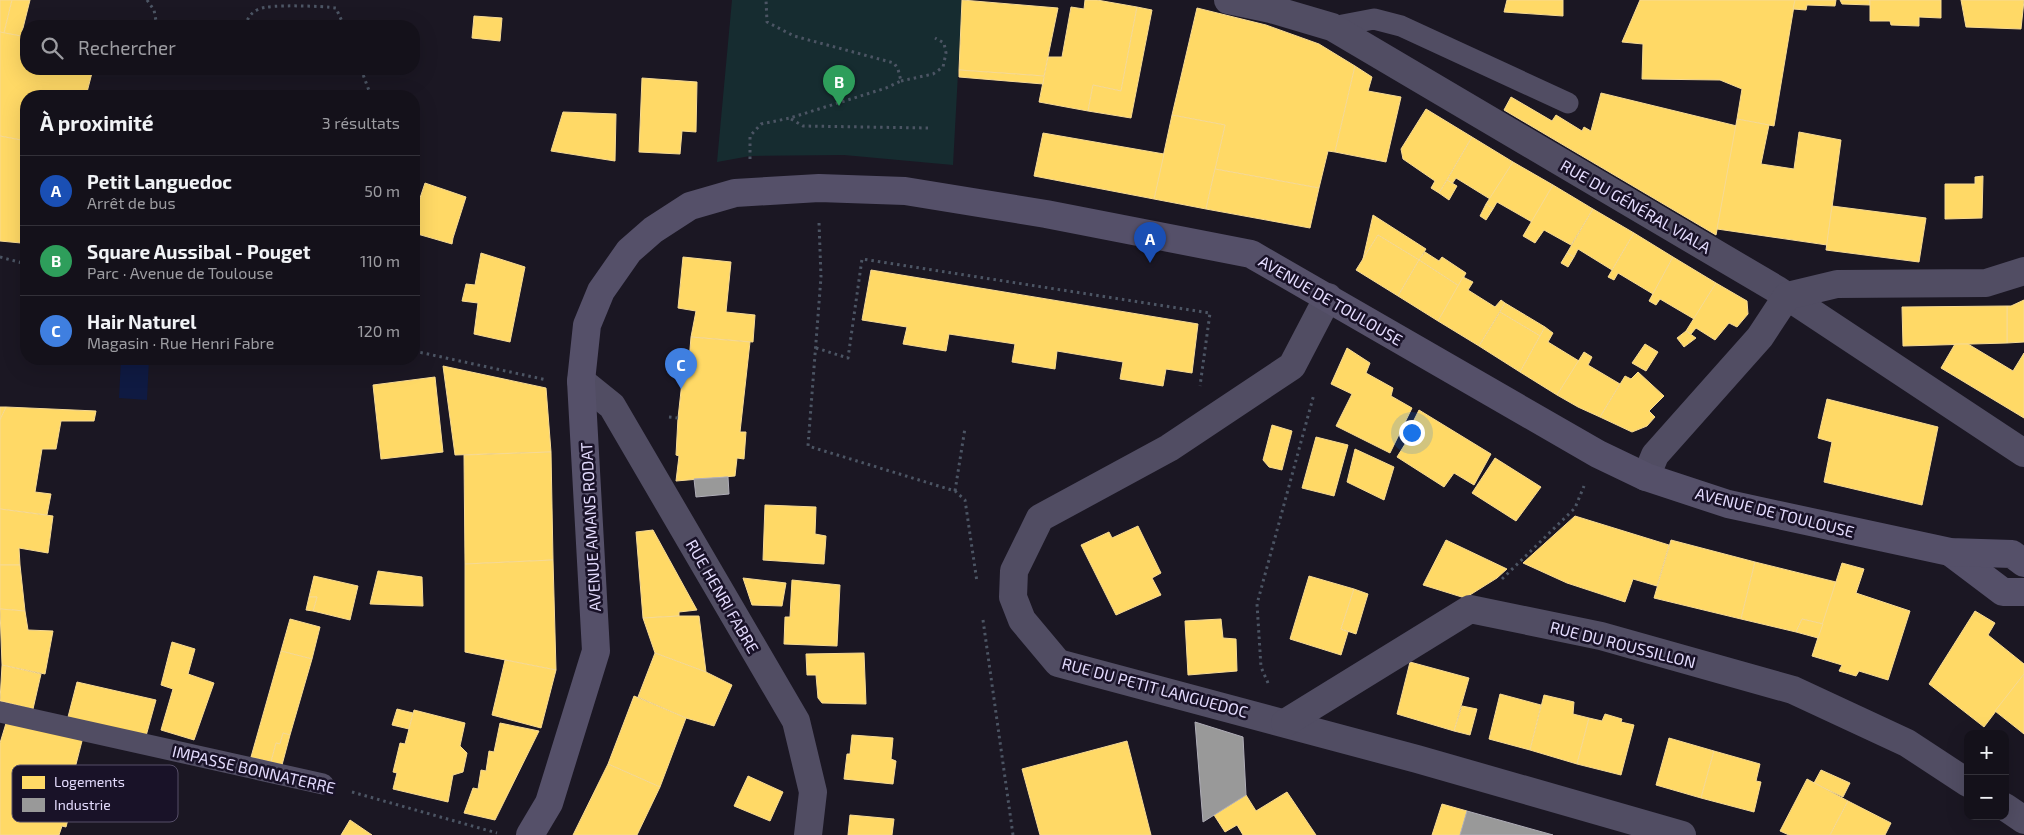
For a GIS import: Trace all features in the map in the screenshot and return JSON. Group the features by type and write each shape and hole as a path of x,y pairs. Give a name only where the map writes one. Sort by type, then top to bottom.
{"main road":[{"name":"AVENUE DE TOULOUSE","path":"653,230 690,206 735,193 819,188 905,191 1046,214 1251,254 1598,454 1646,477 1728,504 1950,552 2012,554 2024,564"},
{"name":"AVENUE AMANS RODAT","path":"530,835 549,803 596,651 581,381 587,325 600,291 629,251 653,230"},
{"name":"AVENUE DE TOULOUSE","path":"1950,552 2003,592 2024,592"}],"street":[{"name":"RUE DU GÉNÉRAL VIALA","path":"1228,0 1271,9 1332,27 1787,296 2024,454"},
{"path":"1646,477 1655,455 1760,337 1787,296 1837,284 1986,283 2024,271"},
{"name":"RUE DU PETIT LANGUEDOC","path":"1328,297 1292,366 1169,448 1040,518 1014,571 1013,597 1022,620 1058,663 1285,723 1682,835"},
{"name":"RUE HENRI FABRE","path":"581,381 612,406 796,721 813,792 808,835"},
{"name":"RUE DU ROUSSILLON","path":"1285,723 1470,609 1601,636 1793,690 1907,743 1964,780"},
{"path":"2009,811 2024,820"}],"lane":[{"path":"1332,27 1374,19 1401,26 1568,103"},
{"name":"IMPASSE BONNATERRE","path":"0,712 323,784"}],"path":[{"path":"147,0 154,10 156,20"},
{"path":"766,0 767,22 794,36 894,63 902,81"},
{"path":"248,20 250,14 261,7 322,6 336,8 341,20"},
{"path":"750,164 750,136 761,124 790,118 886,88 902,81 933,74 943,67 946,53 944,43 936,38"},
{"path":"363,75 369,90"},
{"path":"790,118 803,126 928,128"},
{"path":"819,223 821,277 808,446 955,491 965,500 977,583"},
{"path":"0,256 20,262"},
{"path":"816,348 848,358 862,259 1210,313 1200,390"},
{"path":"420,352 539,378"},
{"path":"1285,723 1260,667 1257,604 1317,385"},
{"path":"670,417 678,418"},
{"path":"955,491 965,428"},
{"path":"1498,583 1574,508"},
{"path":"981,611 1013,835"},
{"name":"IMPASSE BONNATERRE","path":"323,784 505,835"}],"green space":[{"path":"732,0 962,0 953,165 844,155 750,156 717,162"}],"water":[{"path":"121,365 149,365 147,400 119,398"}],"building: Logements":[{"path":"0,0 12,0 4,33 0,32"},
{"path":"12,0 30,0 25,20 20,20 20,36 4,33"},
{"path":"962,0 1058,8 1044,76 959,70"},
{"path":"1085,0 1097,0 1137,7 1121,91 1093,85 1088,111 1039,102 1048,57 1062,57 1071,7 1084,9"},
{"path":"1507,0 1563,0 1563,16 1504,12"},
{"path":"1640,0 1795,0 1774,126 1737,119 1742,89 1720,80 1642,79 1643,44 1622,42"},
{"path":"1795,0 1836,0 1835,6 1807,5 1806,10 1793,9"},
{"path":"1840,0 1870,0 1870,5 1842,4"},
{"path":"1870,0 1941,0 1941,18 1919,17 1919,26 1891,25 1890,21 1870,21"},
{"path":"1961,0 2024,0 2021,29 1966,27"},
{"path":"1137,7 1152,10 1131,118 1088,111 1093,85 1121,91"},
{"path":"1197,8 1266,25 1319,44 1355,66 1335,152 1328,151 1319,188 1215,169 1225,125 1172,115"},
{"path":"474,16 502,18 500,41 472,38"},
{"path":"0,32 20,36 20,75 91,75 88,90 20,90 20,140 0,136"},
{"path":"1355,66 1372,77 1368,91 1401,97 1386,162 1335,152"},
{"path":"959,70 1044,76 1043,84 959,77"},
{"path":"642,78 697,82 696,132 682,131 680,154 639,152"},
{"path":"1601,93 1737,126 1716,235 1504,110 1511,97 1552,121 1556,115 1582,131 1584,127 1591,131"},
{"path":"1426,109 1472,137 1439,193 1431,188 1435,181 1403,159 1401,149"},
{"path":"563,112 616,114 615,161 551,151"},
{"path":"1172,115 1225,125 1206,209 1154,199"},
{"path":"1737,119 1769,125 1761,164 1794,169 1799,132 1841,140 1827,245 1717,229"},
{"path":"1043,133 1164,154 1154,199 1034,176"},
{"path":"0,136 20,140 20,243 0,241"},
{"path":"1472,137 1513,162 1490,199 1456,178 1452,184 1447,180"},
{"path":"1513,162 1553,185 1532,222 1497,202 1493,209 1486,204"},
{"path":"1215,169 1319,188 1310,228 1206,209"},
{"path":"1983,176 1982,218 1945,219 1945,184 1975,184 1975,177"},
{"path":"1447,180 1457,186 1449,200 1439,193"},
{"path":"425,183 466,197 452,244 420,235 420,198"},
{"path":"1553,185 1593,209 1571,245 1544,230 1535,243 1523,236"},
{"path":"1486,204 1493,209 1486,220 1480,216"},
{"path":"1832,206 1926,218 1919,262 1826,250"},
{"path":"1593,209 1634,233 1612,270 1578,249 1574,257 1567,253"},
{"path":"1373,215 1426,249 1419,260 1378,235 1363,259"},
{"path":"1634,233 1673,257 1653,294 1618,273 1614,280 1608,277"},
{"path":"1378,235 1419,260 1398,296 1356,270"},
{"path":"1425,252 1439,261 1442,257 1466,273 1459,286 1419,260"},
{"path":"481,253 525,267 510,342 474,334 478,303 462,301 466,284 475,285"},
{"path":"1567,253 1574,257 1568,267 1561,263"},
{"path":"683,257 731,262 726,312 755,315 753,342 691,337 696,311 678,308"},
{"path":"1673,257 1716,283 1694,319 1660,299 1656,305 1649,301"},
{"path":"1419,260 1459,286 1438,321 1398,296"},
{"path":"871,270 1198,324 1192,373 1166,369 1163,386 1120,379 1123,362 1057,351 1055,369 1012,362 1015,344 949,334 946,351 903,344 907,327 862,320"},
{"path":"1463,277 1473,282 1468,290 1495,307 1501,300 1505,303 1479,346 1438,321"},
{"path":"1716,283 1747,301 1748,314 1737,327 1729,323 1715,340 1696,328 1691,334 1686,331"},
{"path":"2024,300 2024,342 2007,343 2007,306"},
{"path":"1505,303 1545,327 1540,336 1500,312"},
{"path":"2007,306 2007,343 1903,346 1902,307"},
{"path":"1500,312 1540,336 1520,372 1479,346"},
{"path":"1545,327 1553,333 1548,342 1579,361 1557,395 1520,372"},
{"path":"1686,331 1696,338 1684,347 1677,338"},
{"path":"691,337 750,342 740,432 746,432 744,459 737,458 735,476 676,481 679,456 676,455 678,418 683,373 688,373"},
{"path":"1645,344 1658,352 1646,371 1632,363"},
{"path":"1955,344 1968,344 2013,371 2024,353 2024,418 1941,368"},
{"path":"1347,348 1370,363 1366,373 1393,388 1391,396 1412,408 1390,453 1336,426 1352,394 1331,384"},
{"path":"1584,352 1592,357 1588,365 1620,384 1600,417 1557,395"},
{"path":"443,366 546,388 551,452 455,455"},
{"path":"1638,372 1664,396 1649,411 1655,417 1647,426 1632,432 1600,417 1625,376 1631,379"},
{"path":"435,377 443,452 381,459 373,385"},
{"path":"1827,399 1938,427 1922,505 1824,482 1832,442 1818,438"},
{"path":"0,407 6,407 0,420"},
{"path":"6,407 96,411 94,421 61,421 56,449 42,449 35,492 51,494 47,515 0,509 0,420"},
{"path":"1419,410 1491,454 1474,485 1454,473 1444,487 1397,457 1417,425 1413,422"},
{"path":"1272,425 1292,431 1282,470 1269,467 1263,460"},
{"path":"1316,437 1348,445 1334,496 1302,488"},
{"path":"1355,449 1394,467 1384,500 1347,482"},
{"path":"551,452 553,560 465,564 464,455"},
{"path":"1495,458 1541,487 1516,521 1472,493"},
{"path":"765,505 816,507 815,534 826,536 824,564 763,560"},
{"path":"0,509 53,516 48,553 19,548 20,565 0,565"},
{"path":"1575,516 1669,545 1657,586 1633,579 1625,602 1567,583 1523,563"},
{"path":"1138,526 1161,573 1152,578 1161,595 1116,615 1081,545 1109,532 1112,538"},
{"path":"653,530 697,610 679,612 679,616 643,618 636,532"},
{"path":"1446,540 1507,569 1497,578 1465,598 1423,585"},
{"path":"1671,540 1755,562 1741,619 1654,598"},
{"path":"553,560 556,670 465,652 465,564"},
{"path":"1755,562 1836,582 1823,624 1802,619 1796,632 1741,619"},
{"path":"1842,563 1864,569 1856,593 1910,611 1888,680 1859,671 1856,676 1839,671 1842,665 1812,656"},
{"path":"0,565 20,565 25,611 0,609"},
{"path":"378,571 422,577 423,606 370,604"},
{"path":"314,576 358,586 350,620 313,611 317,597 309,597"},
{"path":"1309,576 1354,589 1341,629 1348,632 1341,655 1290,639"},
{"path":"743,578 786,583 782,606 752,605"},
{"path":"792,580 840,585 837,646 784,644 785,617 790,617"},
{"path":"1354,589 1368,594 1356,634 1341,629"},
{"path":"309,597 317,597 313,611 306,610"},
{"path":"0,609 25,611 28,630 53,631 45,674 2,665"},
{"path":"1975,611 1995,623 1988,635 2024,664 2024,674 1984,727 1929,684"},
{"path":"699,616 706,672 655,653 643,618"},
{"path":"290,619 320,627 312,659 281,651"},
{"path":"1221,619 1223,638 1236,639 1237,671 1188,675 1185,621"},
{"path":"1802,619 1823,624 1818,638 1796,632"},
{"path":"172,642 195,649 188,674 214,683 194,740 161,730 173,689 161,685"},
{"path":"281,651 312,659 290,735 283,733 280,744 276,743 271,762 251,757"},
{"path":"655,653 706,672 732,685 714,726 686,718 638,697"},
{"path":"864,653 866,704 822,703 818,698 816,675 807,675 806,654"},
{"path":"505,660 556,670 541,728 492,715"},
{"path":"1410,662 1469,678 1454,731 1397,714"},
{"path":"2,665 41,674 33,709 0,701"},
{"path":"2024,674 2024,734 1995,711"},
{"path":"77,682 156,700 146,736 68,717"},
{"path":"1500,694 1541,705 1530,750 1489,739"},
{"path":"1544,695 1574,702 1573,714 1589,718 1577,764 1530,750"},
{"path":"634,696 686,718 660,787 608,764"},
{"path":"1462,706 1477,709 1470,735 1454,731"},
{"path":"397,709 413,713 409,729 392,725"},
{"path":"414,710 465,723 460,746 467,753 463,772 453,775 448,802 393,789 397,773 393,772 400,743 405,744"},
{"path":"1605,714 1622,719 1621,722 1634,725 1621,775 1577,764 1589,718 1602,721"},
{"path":"7,720 83,737 76,765 12,765 12,822 67,822 66,827 62,826 59,835 0,835 0,743"},
{"path":"500,723 539,731 495,820 464,813 473,788 478,789 481,770 486,771 489,751 494,752"},
{"path":"283,733 290,735 282,765 271,762 276,743 280,744"},
{"path":"852,735 893,738 891,759 896,761 893,784 844,779 847,754 850,754"},
{"path":"1669,738 1714,751 1701,798 1656,785"},
{"path":"1127,741 1151,835 1040,835 1022,769"},
{"path":"1714,751 1760,764 1756,781 1761,782 1754,812 1701,798"},
{"path":"608,764 660,787 637,835 573,835"},
{"path":"1821,770 1850,783 1843,797 1814,783"},
{"path":"748,776 783,792 770,821 734,806"},
{"path":"1807,779 1848,801 1830,835 1789,835 1780,831"},
{"path":"1287,792 1316,835 1243,835 1237,825 1225,832 1214,815 1246,795 1256,811"},
{"path":"1848,801 1891,823 1885,835 1830,835"},
{"path":"1442,804 1467,811 1460,835 1432,835"},
{"path":"850,815 894,819 892,835 848,835"},
{"path":"350,820 372,835 341,835"}],"building: Industrie":[{"path":"728,477 729,494 696,497 694,479"},
{"path":"1195,722 1243,737 1246,795 1203,822"},
{"path":"1467,811 1553,835 1460,835"}],"place":[{"name":"Square Aussibal - Pouget","path":"839,106"},
{"name":"Petit Languedoc","path":"1150,263"},
{"name":"Hair Naturel","path":"681,389"}]}
